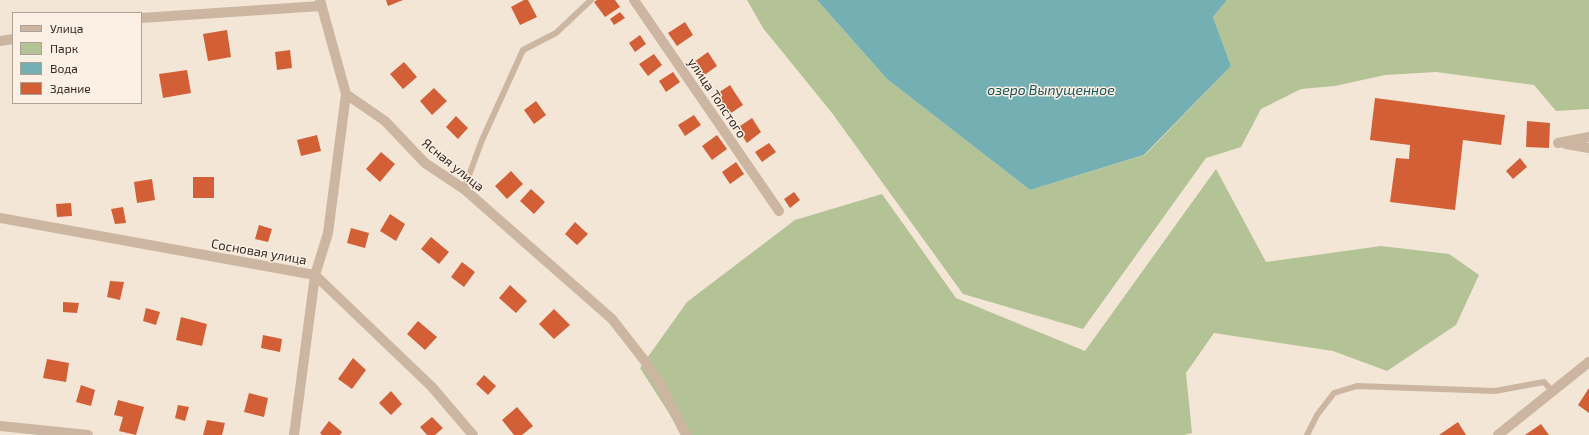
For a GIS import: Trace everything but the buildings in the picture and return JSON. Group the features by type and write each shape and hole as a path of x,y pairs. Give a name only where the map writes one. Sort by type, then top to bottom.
{"street":[{"name":"улица Толстого","path":"634,0 779,211"},
{"path":"142,18 320,3 346,94 328,233 315,275 294,435"},
{"path":"0,41 12,39"},
{"name":"Ясная улица","path":"346,94 385,121 425,163 464,189 612,319 644,360 660,384 686,435"},
{"path":"1589,137 1558,143 1589,148"},
{"name":"Сосновая улица","path":"0,218 315,275 432,387 473,435"},
{"path":"1498,435 1589,362"},
{"path":"0,426 88,435"}],"lane":[{"path":"464,189 482,140 523,50 556,33 591,0"},
{"path":"1307,435 1317,415 1334,393 1357,386 1494,391 1544,382 1553,392"}],"green space":[{"path":"747,0 817,0 887,79 1030,190 1145,155 1231,66 1213,17 1227,0 1589,0 1589,109 1556,111 1534,85 1436,72 1385,75 1335,86 1301,89 1261,109 1241,147 1206,158 1083,329 963,294 832,113 763,28"},
{"path":"1216,169 1266,262 1381,246 1449,254 1479,275 1456,325 1387,371 1333,351 1214,333 1186,373 1192,433 1184,435 683,435 640,368 687,302 795,220 882,194 956,298 1085,351"}],"water":[{"name":"озеро Выпущенное","path":"817,0 1227,0 1213,17 1231,66 1144,155 1030,190 887,79"}]}
